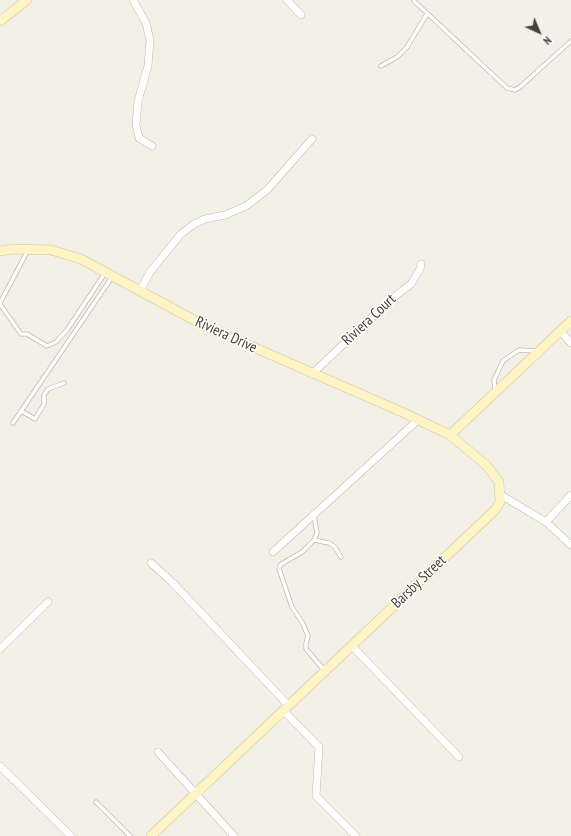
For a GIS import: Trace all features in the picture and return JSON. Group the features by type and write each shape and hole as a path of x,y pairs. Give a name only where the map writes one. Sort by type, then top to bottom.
{"street":[{"path":"0,21 28,0"},
{"path":"133,0 146,23 150,40 148,66 138,101 136,125 139,138 152,146"},
{"path":"287,0 301,15"},
{"path":"140,291 150,272 181,234 194,224 205,219 225,216 246,206 267,190 312,139"},
{"name":"Riviera Drive","path":"0,251 28,249 50,250 73,257 109,274 205,326 312,374 419,419 450,435"},
{"name":"Riviera Court","path":"312,374 390,300 410,284 420,269 421,264"},
{"path":"571,321 450,435 494,473 499,482 501,495 546,522 571,545"},
{"path":"560,332 571,343"},
{"path":"273,552 419,419"},
{"name":"Barsby Street","path":"151,836 496,509 500,502 501,495"},
{"path":"546,522 571,495"},
{"path":"150,564 173,583 286,708 319,747 316,796 356,836"},
{"path":"0,649 48,602"},
{"path":"352,646 459,757"},
{"path":"158,752 234,836"},
{"path":"0,766 71,836"}],"lane":[{"path":"414,1 507,88 515,90 520,87 571,42"},
{"path":"381,66 397,57 407,47 427,14"},
{"path":"28,249 0,304 20,334 27,334 47,346 56,342 67,330 109,274"},
{"path":"13,423 109,274"},
{"path":"496,392 494,380 503,361 519,350 538,352"},
{"path":"21,411 35,419 44,404 44,395 48,389 64,383"},
{"path":"39,384 48,389"},
{"path":"314,515 317,533 314,540 302,552 280,565 279,569 292,607 303,624 308,636 306,649 325,671"},
{"path":"314,540 329,542 335,547 341,557"},
{"path":"96,802 130,836"}]}
